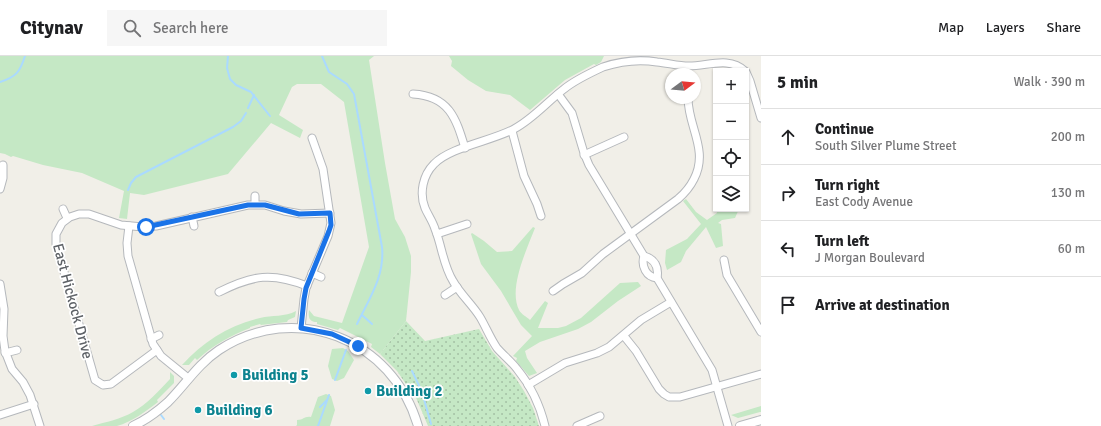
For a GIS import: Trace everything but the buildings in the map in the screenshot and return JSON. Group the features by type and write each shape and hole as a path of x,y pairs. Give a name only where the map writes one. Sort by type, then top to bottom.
{"street":[{"path":"733,64 735,56"},
{"path":"546,426 539,405 528,385 517,369 495,344 479,315 457,287 446,266 437,234 423,200 425,170 432,166 440,158 512,131 529,120 558,94 579,79 602,68 618,63 647,61 680,68"},
{"path":"696,68 722,62 733,64 739,68"},
{"path":"749,78 761,118"},
{"path":"413,94 429,96 445,106 455,120 465,148"},
{"path":"558,94 572,113 584,155 590,167 644,256 652,260 656,265 658,271 657,278 710,368 728,426"},
{"path":"553,291 562,284 584,272 598,257 682,195 691,184 696,175 700,151 688,104"},
{"path":"512,131 524,174 538,206 540,216"},
{"path":"584,155 624,137"},
{"path":"301,328 307,286 331,225 323,169 312,138"},
{"path":"0,189 3,178 2,165"},
{"path":"255,196 255,204"},
{"path":"63,209 67,218 77,214 85,214 129,226 148,227 237,206 255,204 265,205 299,214 330,213"},
{"path":"192,217 194,226"},
{"name":"East Hickock Drive","path":"67,218 58,229 55,238 56,244 95,380 100,387 113,383 157,350"},
{"path":"437,234 467,224"},
{"path":"129,226 127,253 151,339 157,350 164,358 188,378"},
{"path":"644,256 643,263 645,271 651,277 657,278"},
{"path":"724,260 727,275 761,332"},
{"path":"312,273 321,277"},
{"path":"219,292 244,281 264,277 287,279 307,286"},
{"path":"0,284 4,312 3,351 11,366 25,386 34,404 40,426"},
{"path":"445,295 457,287"},
{"path":"528,385 562,364 604,350 624,336 640,321 671,302"},
{"path":"133,426 160,409 188,378 212,355 239,339 268,330 301,328 338,336 358,346 373,356 402,389 418,426"},
{"path":"151,339 159,335"},
{"path":"624,336 665,398 680,397 761,374"},
{"path":"3,351 18,350"},
{"path":"0,415 34,404"},
{"path":"576,426 600,416"},
{"path":"740,426 761,420"}],"green space":[{"path":"0,56 374,56 369,60 395,219 405,237 411,256 411,272 406,321 380,354 371,347 372,344 340,328 338,330 317,324 317,322 312,321 309,317 309,310 314,316 342,323 369,247 344,102 321,84 297,84 292,87 279,115 303,130 300,138 271,123 228,174 144,195 130,193 127,219 119,218 124,191 82,173 43,165 0,153"},
{"path":"449,56 604,56 601,62 596,65 594,64 565,80 530,110 510,95 486,91 468,80 451,66 452,61"},
{"path":"686,199 696,212 707,220 717,212 738,212 735,218 722,220 718,223 721,224 723,246 716,248 706,227 686,251 681,262 667,270 665,263 666,250 687,239 701,224 683,201"},
{"path":"533,227 535,228 517,280 516,301 519,310 530,320 545,301 548,303 538,328 558,328 566,326 581,318 620,283 638,282 641,286 618,301 591,322 578,329 540,342 525,351 527,358 537,373 529,376 516,361 517,358 513,356 532,336 521,325 501,291 481,264 471,234 472,233 484,241 497,252 512,251"},
{"path":"296,311 295,317 287,322 260,324 250,327 216,345 197,360 195,358 189,365 182,365 208,342 227,330 249,321"},
{"path":"406,321 425,341 479,329 492,351 515,377 524,391 533,408 539,426 428,426 414,393 412,393 397,371 380,354"},
{"path":"343,348 348,351 354,360 344,378 337,381 332,379 328,366 332,349"},
{"path":"170,372 174,376 174,383 157,400 158,402 144,412 128,422 117,426 92,426 124,417 138,409 153,397 170,379"},
{"path":"326,394 331,396 335,410 330,426 296,426 297,420 311,417 318,397"},
{"path":"761,406 761,412 738,418 731,415"}],"waterway":[{"path":"0,82 14,76 17,73 25,56"},
{"path":"228,56 227,68 230,79 236,85 251,92 270,116"},
{"path":"322,56 329,72 347,84 354,94 382,247 379,278 357,324"},
{"path":"248,108 254,95"},
{"path":"128,190 136,177 233,127 241,121 246,113"},
{"path":"362,315 372,324"},
{"path":"335,380 346,350"},
{"path":"412,371 422,392 431,424"},
{"path":"318,426 329,395"},
{"path":"320,407 327,400"},
{"path":"161,415 164,419"}],"place":[{"name":"Building 5","path":"234,375"},
{"name":"Building 2","path":"368,391"},
{"name":"Building 6","path":"198,410"}],"route":[{"path":"146,227 237,206 260,204 305,215 330,213 331,225 328,236 305,291 301,328 332,334 358,346"}]}
